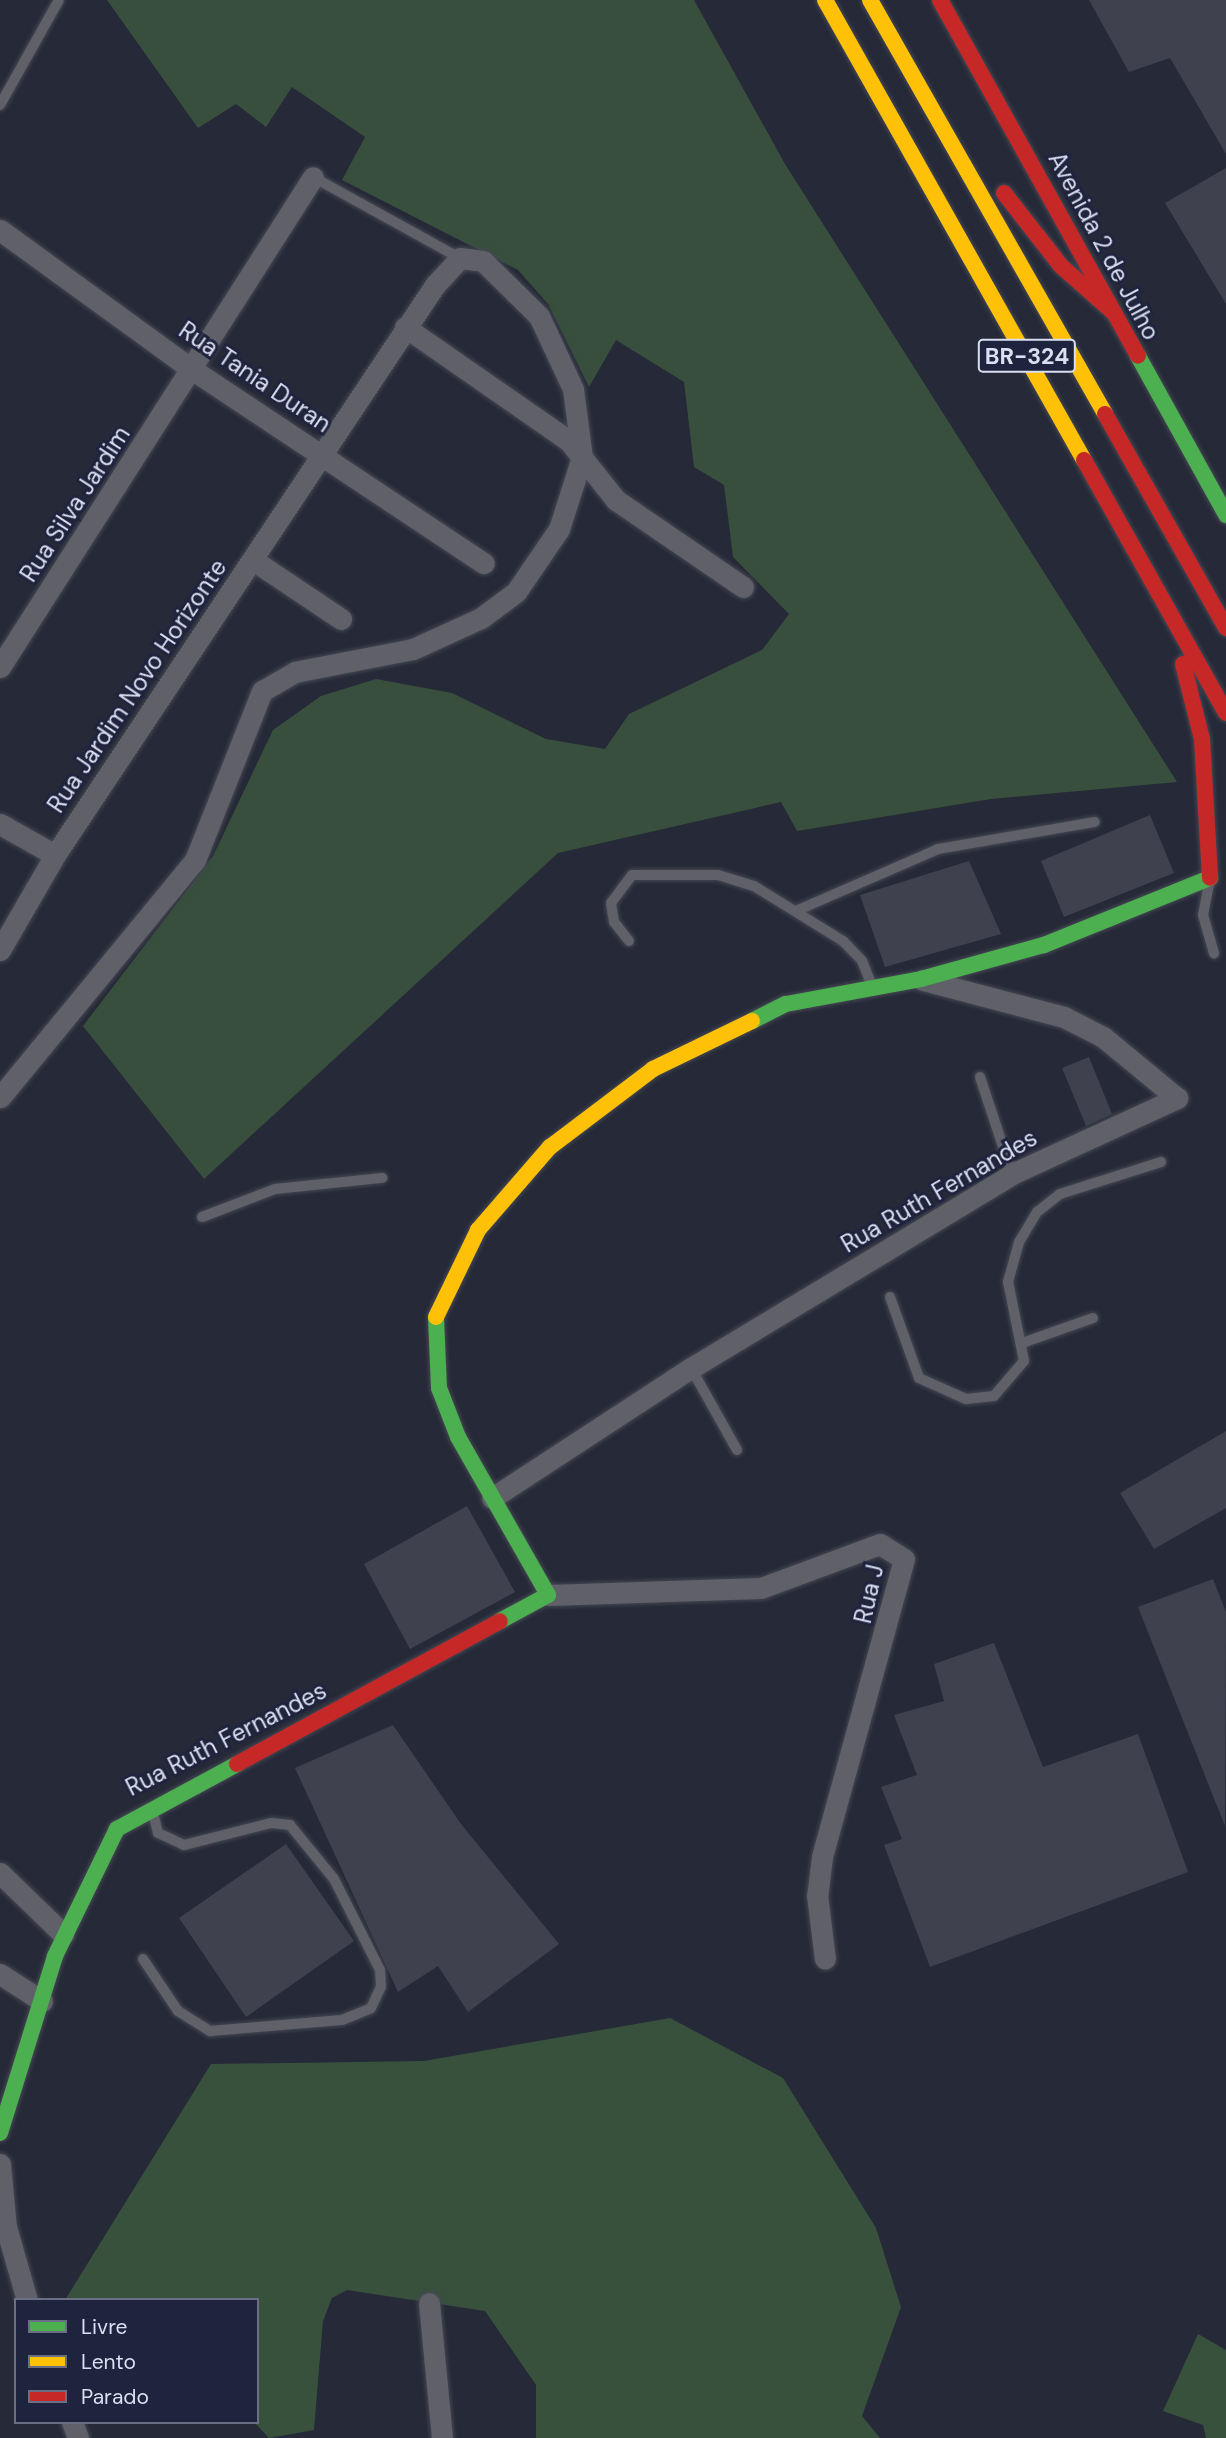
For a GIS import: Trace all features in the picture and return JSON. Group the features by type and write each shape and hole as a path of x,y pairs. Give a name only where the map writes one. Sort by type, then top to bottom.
{"main road":[{"name":"BR-324","path":"825,0 1226,713"},
{"name":"BR-324","path":"870,0 1226,628"},
{"name":"Avenida 2 de Julho","path":"940,0 1226,515"},
{"path":"919,85 1038,240 1113,312"},
{"path":"1150,578 1179,646 1202,739 1210,878"},
{"name":"Rua Ruth Fernandes","path":"0,2133 63,1934 117,1829 151,1807 548,1595 492,1498 439,1388 433,1342 437,1304 478,1230 550,1147 653,1069 786,1004 921,979 1044,945 1210,878"}],"street":[{"name":"Rua Silva Jardim","path":"0,667 193,370 313,177"},
{"name":"Rua Tania Duran","path":"0,230 193,370 484,563"},
{"name":"Rua Jardim Novo Horizonte","path":"0,950 55,855 253,561 320,452 405,327 460,258"},
{"path":"0,1097 195,860 262,691 295,672 413,649 481,618 516,592 559,529 582,457 573,388 539,317 483,261 460,258"},
{"path":"405,327 582,457 616,500 743,587"},
{"path":"253,561 341,620"},
{"path":"0,824 55,855"},
{"name":"Rua Ruth Fernandes","path":"492,1498 691,1368 1012,1174 1177,1098 1103,1037 1064,1017 921,979"},
{"name":"Rua J","path":"548,1595 761,1588 880,1544 904,1559 822,1857 817,1895 825,1959"},
{"path":"0,1873 63,1934"},
{"path":"0,1974 42,2001"},
{"path":"0,2164 6,2227 26,2298"},
{"path":"429,2303 442,2438"}],"lane":[{"path":"0,105 59,0"},
{"path":"313,177 460,258"},
{"path":"798,910 938,849 1095,821"},
{"path":"629,940 614,922 611,904 632,875 718,875 798,910 843,941 862,961 872,986"},
{"path":"1210,878 1203,915 1214,953"},
{"path":"980,1077 1012,1174"},
{"path":"890,1297 919,1378 940,1393 966,1399 994,1396 1013,1380 1025,1342 1009,1282 1019,1242 1037,1212 1060,1194 1161,1162"},
{"path":"202,1217 275,1189 382,1178"},
{"path":"1025,1342 1093,1318"},
{"path":"691,1368 737,1450"},
{"path":"143,1959 178,2011 210,2031 342,2020 371,2008 381,1987 380,1970 334,1879 290,1825 271,1823 184,1845 158,1833 151,1807"}],"green space":[{"path":"107,0 694,0 785,164 1177,782 991,799 797,831 781,802 558,853 204,1179 83,1026 213,856 273,730 321,696 376,679 452,693 546,739 605,749 629,714 762,650 789,614 733,557 724,485 694,467 684,382 616,340 589,387 548,304 518,270 342,180 365,137 292,87 266,127 236,104 198,128"},
{"path":"670,2018 783,2078 876,2228 901,2307 862,2416 880,2438 536,2438 536,2385 485,2311 347,2290 332,2298 323,2321 314,2430 269,2438 256,2424 259,2424 259,2298 66,2298 211,2064 424,2061"},
{"path":"1198,2334 1226,2350 1226,2438 1206,2438 1203,2425 1163,2411"}],"building":[{"path":"1089,0 1226,0 1226,154 1170,58 1129,72"},
{"path":"1226,168 1226,304 1165,203"},
{"path":"1150,815 1174,873 1064,917 1041,861"},
{"path":"969,861 1001,934 885,967 860,895"},
{"path":"1089,1057 1112,1114 1086,1126 1062,1068"},
{"path":"1226,1431 1226,1508 1154,1549 1120,1493"},
{"path":"467,1506 515,1592 410,1649 364,1564"},
{"path":"1213,1579 1226,1612 1225,1826 1138,1607"},
{"path":"994,1643 1043,1767 1138,1734 1188,1872 930,1967 884,1845 902,1839 881,1787 917,1775 894,1715 944,1701 934,1664"},
{"path":"393,1725 461,1824 559,1944 468,2012 438,1966 398,1992 295,1768"},
{"path":"286,1844 354,1941 246,2017 179,1918"}],"traffic: fast":[{"path":"1138,356 1226,515"},
{"path":"752,1021 786,1004 921,979 1044,945 1210,878"},
{"path":"436,1317 439,1388 458,1437 548,1595 500,1621"},
{"path":"0,2133 55,1956 117,1829 237,1764"}],"traffic: slow":[{"path":"825,0 1084,460"},
{"path":"870,0 1105,414"},
{"path":"436,1317 478,1230 550,1147 653,1069 752,1021"}],"traffic: jam":[{"path":"940,0 1138,356"},
{"path":"1004,193 1061,266 1113,312"},
{"path":"1105,414 1226,628"},
{"path":"1084,460 1226,713"},
{"path":"1183,664 1202,739 1210,878"},
{"path":"237,1764 500,1621"}]}
